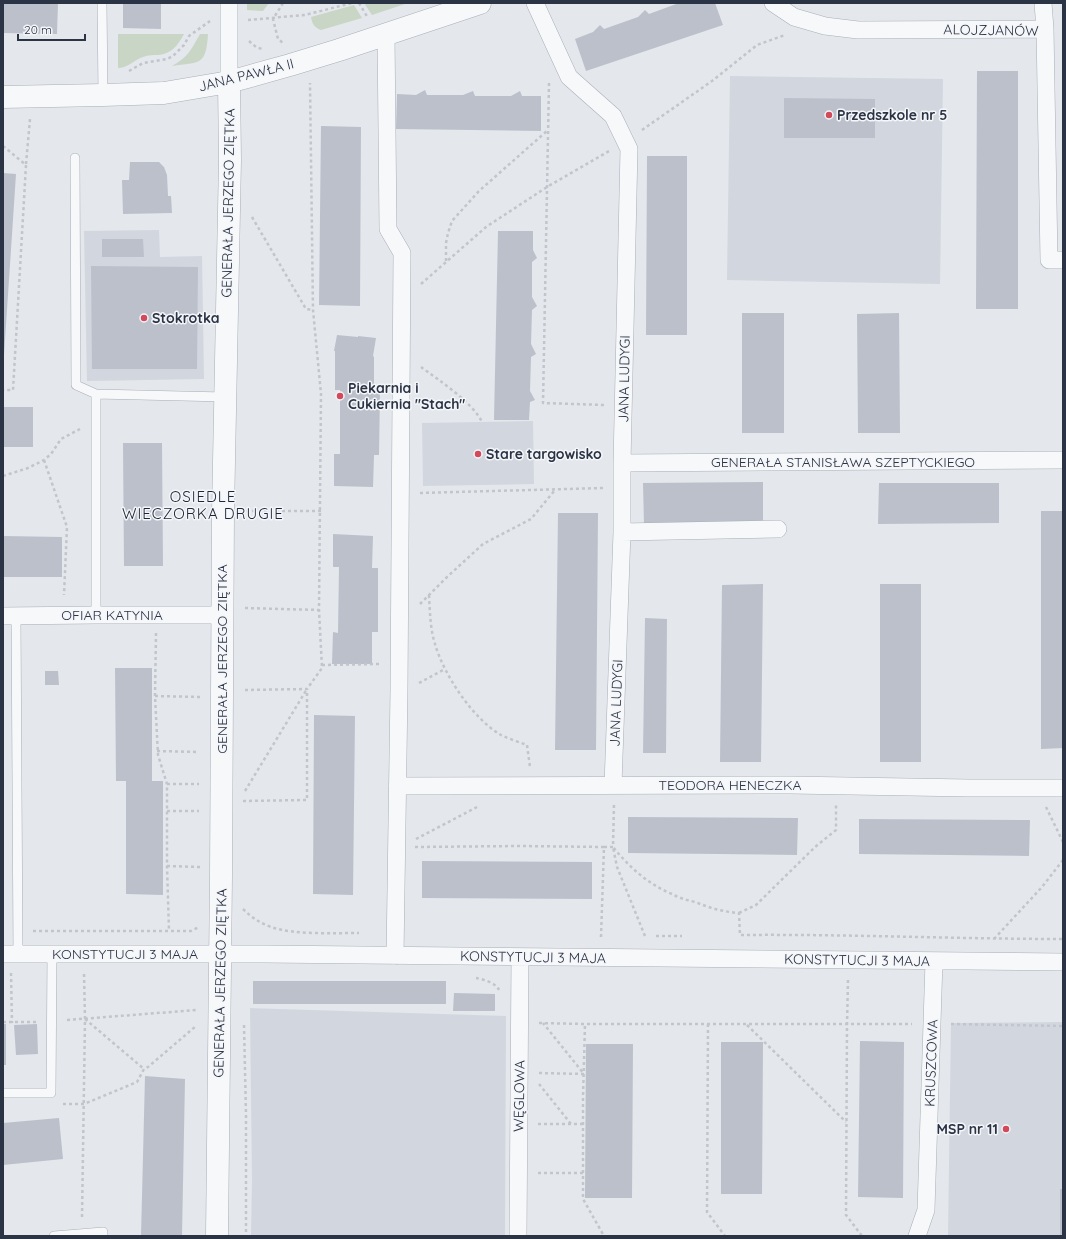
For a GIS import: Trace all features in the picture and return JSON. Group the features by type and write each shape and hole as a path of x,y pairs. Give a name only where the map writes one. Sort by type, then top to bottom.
{"street":[{"path":"229,3 229,82"},
{"name":"JANA PAWŁA II","path":"3,96 102,86 164,93 229,82 290,65 480,3"},
{"name":"JANA LUDYGI","path":"536,3 569,77 613,116 629,149 622,463 622,532 614,793"},
{"name":"ALOJZJANÓW","path":"773,3 794,18 825,26 858,30 1044,29 1049,260 1063,260"},
{"path":"1043,3 1044,29"},
{"path":"386,34 388,228 402,253 397,786 402,850 394,956"},
{"name":"GENERAŁA JERZEGO ZIĘTKA","path":"217,1236 222,615 230,160 229,82"},
{"name":"GENERAŁA STANISŁAWA SZEPTYCKIEGO","path":"622,463 1063,460"},
{"path":"622,532 778,529"},
{"name":"OFIAR KATYNIA","path":"9,616 222,615"},
{"name":"TEODORA HENECZKA","path":"397,786 614,793 1063,788"},
{"name":"KONSTYTUCJI 3 MAJA","path":"11,959 52,954 220,954 1063,962"},
{"name":"WĘGLOWA","path":"518,1236 520,957"},
{"name":"KRUSZCOWA","path":"917,1236 926,1210 934,961"}],"lane":[{"path":"102,3 102,86"},
{"path":"75,158 76,385 96,394 225,397"},
{"path":"96,394 96,615"},
{"path":"9,616 18,931 11,959"},
{"path":"3,1093 51,1093 52,954"},
{"path":"54,1236 103,1232 103,1236"}],"path":[{"path":"278,47 285,45 278,39 273,19 283,3"},
{"path":"244,20 273,19 305,15 352,3"},
{"path":"359,3 369,20"},
{"path":"402,300 486,227 547,186 625,142 712,81 757,45 789,33 794,18"},
{"path":"102,86 143,63 167,59 184,45 189,36 207,23 214,20"},
{"path":"248,39 250,43 263,49"},
{"path":"549,78 543,403 611,405"},
{"path":"244,792 307,689 322,668 320,610 322,394 314,310 310,83 303,85"},
{"path":"3,390 13,390 30,119"},
{"path":"446,262 446,243 452,221 479,190 548,130"},
{"path":"3,146 26,165"},
{"path":"249,212 306,309 314,310"},
{"path":"415,363 469,406 482,422"},
{"path":"3,476 28,468 44,460 52,454 61,439 96,421"},
{"path":"44,460 67,527 64,595"},
{"path":"415,493 609,488"},
{"path":"418,606 483,544 531,519 555,490"},
{"path":"245,511 321,511"},
{"path":"429,595 431,628 445,669 470,708 484,722 501,735 527,745 531,774"},
{"path":"244,608 320,610"},
{"path":"156,629 157,751 167,784 169,931"},
{"path":"322,665 382,664 382,670"},
{"path":"418,684 445,669"},
{"path":"245,690 307,689"},
{"path":"240,801 307,800 307,689"},
{"path":"156,696 207,697"},
{"path":"157,751 206,752"},
{"path":"167,784 206,784"},
{"path":"614,793 613,847 617,867 645,936"},
{"path":"613,847 625,862 656,886 673,895 711,908 739,913 756,905 815,847 836,830 836,802"},
{"path":"402,850 483,804"},
{"path":"1051,805 1045,805 1063,842"},
{"path":"167,811 206,811"},
{"path":"402,850 414,847 613,847"},
{"path":"601,937 604,847"},
{"path":"994,939 1042,886 1063,860"},
{"path":"167,866 206,867"},
{"path":"739,913 740,935 1063,939"},
{"path":"18,931 191,931 200,926 203,922"},
{"path":"11,959 12,1022"},
{"path":"849,959 847,1025 846,1214 862,1236"},
{"path":"83,968 85,1019 81,1210 83,1233"},
{"path":"476,978 482,978 497,987 505,1005 535,1022 543,1023 747,1025 932,1024 1063,1026"},
{"path":"3,1022 85,1019 204,1010"},
{"path":"85,1019 144,1070"},
{"path":"244,1020 246,1236"},
{"path":"60,1104 84,1104 136,1082 144,1070 179,1042 199,1023"},
{"path":"543,1023 584,1074"},
{"path":"585,1024 583,1199 604,1236"},
{"path":"708,1024 707,1212 725,1236"},
{"path":"747,1025 846,1122"},
{"path":"538,1073 584,1074"},
{"path":"535,1079 571,1124"},
{"path":"531,1124 583,1124"},
{"path":"530,1173 583,1173"}],"shaded area":[{"path":"730,76 943,79 940,284 727,280"},
{"name":"Stokrotka","path":"159,230 160,257 202,256 204,379 87,381 84,231"},
{"name":"Stare targowisko","path":"533,421 534,484 423,486 422,423"},
{"path":"250,1008 506,1016 505,1236 251,1236 252,1179"},
{"name":"MSP nr 11","path":"1063,1022 1063,1236 948,1236 951,1023"}],"green space":[{"path":"247,3 269,3 263,11 247,10"},
{"path":"364,3 408,3 372,15"},
{"path":"354,5 362,18 321,30 315,27 312,22 311,17"},
{"path":"118,34 184,34 171,51 158,55 145,56 125,67 118,68"},
{"path":"200,34 208,34 203,57 195,63 172,66 189,53"}],"building":[{"path":"3,3 58,3 57,34 3,33"},
{"path":"123,3 161,3 161,29 123,28"},
{"path":"679,3 715,3 723,25 586,71 575,39 593,32 600,25 604,29 638,17 645,10 649,14"},
{"path":"977,71 1018,71 1018,309 976,309"},
{"path":"425,90 427,95 463,95 473,91 475,96 511,96 520,91 522,96 541,96 541,131 396,129 397,94 416,95"},
{"path":"784,98 875,99 875,138 784,138"},
{"path":"321,126 361,127 360,306 319,305"},
{"path":"647,156 687,156 687,335 646,335"},
{"path":"130,162 159,162 164,167 167,175 168,196 171,196 172,213 123,214 122,180 129,180"},
{"path":"3,173 16,174 4,355 3,355"},
{"path":"498,231 533,231 533,250 537,258 532,262 532,297 537,306 532,310 531,344 536,354 531,357 530,391 535,400 530,402 529,420 494,420"},
{"path":"102,239 143,239 144,257 102,257"},
{"name":"Stokrotka","path":"91,266 198,267 197,369 92,369"},
{"path":"742,313 784,313 784,433 742,433"},
{"path":"899,313 900,433 858,433 857,314"},
{"path":"337,335 376,338 373,356 374,391 380,391 379,455 374,455 373,487 334,486 334,454 340,454 340,390 335,390 334,351"},
{"path":"3,407 33,407 33,447 3,447"},
{"path":"123,443 162,443 163,566 124,566"},
{"path":"763,482 763,524 644,525 643,483"},
{"path":"879,483 999,483 999,523 878,524"},
{"path":"1041,511 1063,511 1063,748 1041,749"},
{"path":"558,513 598,513 596,750 555,750"},
{"path":"333,534 373,536 372,568 378,568 378,632 372,632 372,664 332,664 333,632 338,633 339,567 333,567"},
{"path":"3,536 62,537 62,577 3,577"},
{"path":"763,584 761,762 720,762 722,585"},
{"path":"880,584 921,584 921,762 880,762"},
{"path":"645,618 667,619 666,753 643,753"},
{"path":"115,668 152,668 152,781 163,781 163,895 126,894 126,781 116,781"},
{"path":"45,671 58,671 59,685 45,685"},
{"path":"314,715 355,716 353,895 313,894"},
{"path":"628,817 798,818 797,855 628,853"},
{"path":"859,819 1030,820 1029,856 859,854"},
{"path":"422,861 592,862 592,899 422,898"},
{"path":"253,981 446,981 446,1004 253,1004"},
{"path":"454,993 495,994 495,1011 453,1011"},
{"path":"3,1024 6,1024 6,1065 3,1065"},
{"path":"37,1024 38,1054 16,1055 14,1025"},
{"path":"860,1041 904,1042 903,1198 858,1197"},
{"path":"721,1042 763,1042 762,1194 721,1194"},
{"path":"586,1044 633,1044 632,1198 585,1198"},
{"path":"145,1076 185,1079 182,1236 141,1236"},
{"path":"59,1118 63,1159 3,1165 3,1123"},
{"path":"1060,1189 1063,1189 1063,1236 1060,1236"}],"place":[{"name":"Przedszkole nr 5","path":"829,115"},
{"name":"Stokrotka","path":"144,318"},
{"name":"Piekarnia i Cukiernia \"Stach\"","path":"340,396"},
{"name":"Stare targowisko","path":"478,454"},
{"name":"MSP nr 11","path":"1006,1129"}],"district":[{"name":"OSIEDLE WIECZORKA DRUGIE","path":"203,506"}]}
